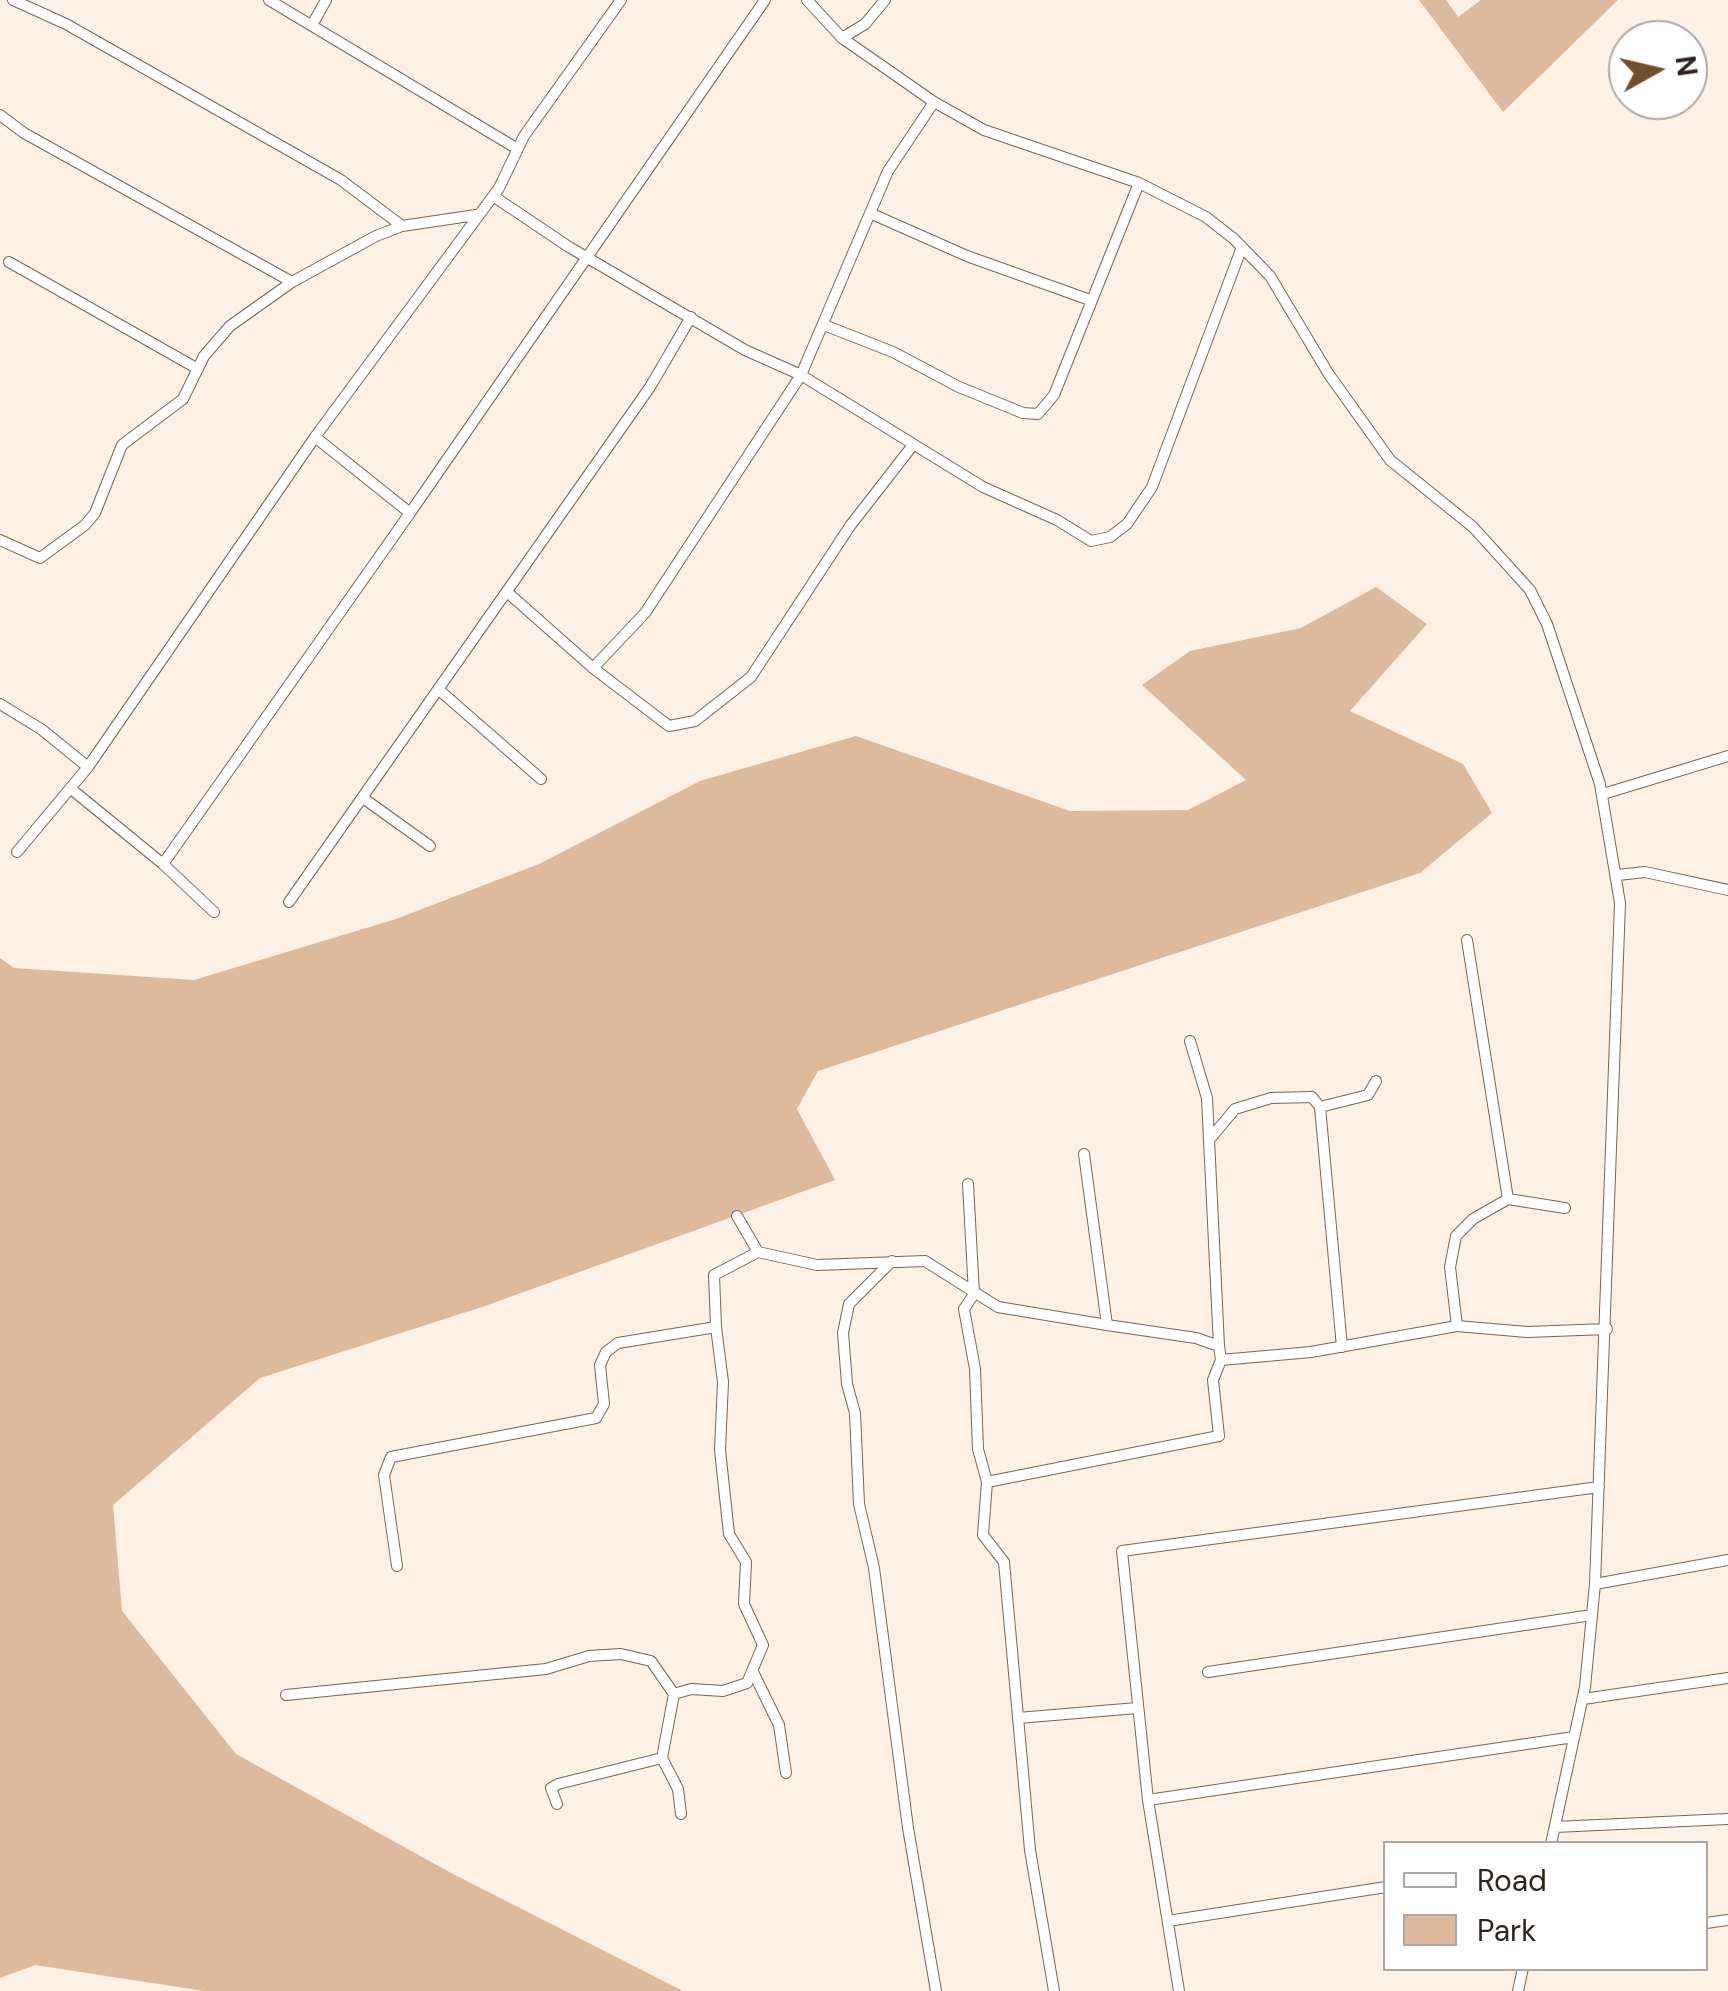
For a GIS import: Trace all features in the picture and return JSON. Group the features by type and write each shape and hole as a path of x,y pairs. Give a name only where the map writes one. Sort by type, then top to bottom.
{"street":[{"path":"13,0 66,24 341,180 402,226"},
{"path":"269,0 411,89 516,148"},
{"path":"312,24 326,0"},
{"path":"17,852 88,767 315,437 493,196 516,148 621,0"},
{"path":"163,864 574,280 586,257 765,0"},
{"path":"806,0 842,38 934,102 1015,142 1139,183 1206,217 1242,247 1270,276 1328,373 1390,460 1473,527 1530,590 1560,658 1603,794 1618,875 1607,1329 1595,1584 1582,1699 1552,1841"},
{"path":"842,38 865,24 885,0"},
{"path":"594,668 645,614 752,456 801,375 888,171 934,102"},
{"path":"0,115 24,133 292,282"},
{"path":"824,325 1031,415 1042,411 1054,395 1139,183"},
{"path":"493,196 586,257 744,350 801,375 982,487 1057,520 1091,541 1110,537 1127,524 1152,487 1242,247"},
{"path":"0,540 40,558 85,525 95,514 122,445 183,399 198,368 230,326 292,282 402,226 476,214"},
{"path":"872,214 967,256 1090,300"},
{"path":"9,262 198,368"},
{"path":"288,902 650,387 691,316"},
{"path":"315,437 410,513"},
{"path":"507,592 594,668 670,726 694,720 751,677 850,526 912,444"},
{"path":"438,689 540,779"},
{"path":"0,704 41,728 88,767"},
{"path":"1603,794 1728,756"},
{"path":"70,788 163,864 214,912"},
{"path":"363,798 430,846"},
{"path":"1618,875 1644,872 1728,890"},
{"path":"1468,940 1508,1200"},
{"path":"986,1482 1216,1440 1220,1432 1214,1380 1221,1360 1207,1098 1190,1041"},
{"path":"1320,1106 1368,1095 1376,1080"},
{"path":"1208,1141 1235,1109 1270,1098 1312,1097 1320,1106 1342,1347"},
{"path":"1084,1154 1106,1325"},
{"path":"968,1184 974,1294 964,1308 974,1370 978,1448 986,1482 983,1536 1004,1562 1030,1850 1054,1991"},
{"path":"1457,1326 1450,1267 1456,1236 1473,1219 1508,1200 1565,1208"},
{"path":"737,1216 758,1252"},
{"path":"674,1694 691,1689 736,1689 754,1674 763,1644 744,1604 746,1562 729,1534 720,1450 723,1382 714,1275 758,1252 816,1266 925,1260 998,1307 1219,1346"},
{"path":"892,1261 849,1304 843,1333 846,1384 855,1412 859,1504 874,1568 908,1828 936,1991"},
{"path":"1221,1360 1342,1347 1457,1326 1526,1332 1607,1329"},
{"path":"396,1566 384,1476 391,1457 590,1422 604,1404 602,1358 618,1343 716,1327"},
{"path":"1178,1991 1148,1800 1122,1550 1599,1487"},
{"path":"1595,1584 1728,1560"},
{"path":"1208,1672 1592,1615"},
{"path":"286,1695 546,1670 589,1656 620,1654 651,1660 674,1694 662,1758"},
{"path":"754,1674 779,1725 786,1773"},
{"path":"1582,1699 1728,1678"},
{"path":"1018,1718 1137,1708"},
{"path":"1148,1800 1574,1737"},
{"path":"557,1804 552,1788 558,1784 662,1758"},
{"path":"662,1758 672,1770 681,1814"},
{"path":"1555,1826 1728,1819"},
{"path":"1168,1921 1383,1887"}],"green space":[{"path":"1419,0 1446,0 1458,17 1481,0 1618,0 1503,112"},
{"path":"1376,587 1427,624 1350,711 1463,764 1492,813 1420,873 818,1071 797,1109 835,1180 482,1307 260,1378 113,1505 122,1611 236,1754 453,1874 683,1991 204,1991 35,1965 0,1978 0,958 14,968 194,980 396,919 539,864 700,781 856,736 1070,811 1188,810 1246,780 1142,685 1190,651 1301,628"}]}
